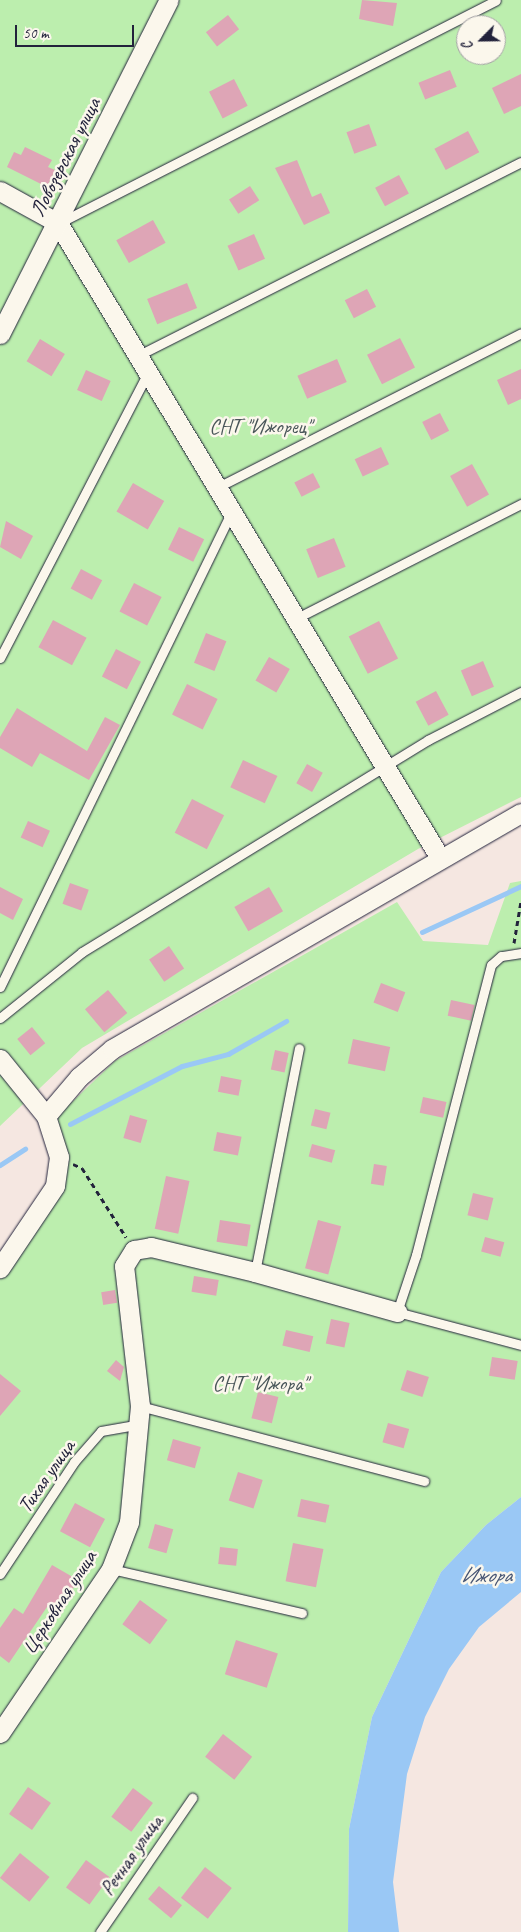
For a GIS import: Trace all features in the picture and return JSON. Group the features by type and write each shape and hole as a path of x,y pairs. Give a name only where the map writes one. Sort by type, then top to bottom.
{"street":[{"name":"Ловозерская улица","path":"0,334 58,223 169,0"},
{"path":"0,192 58,223 136,356 440,858"},
{"path":"46,1116 79,1077 112,1049 440,858 521,813"},
{"path":"0,1059 46,1116 59,1158 55,1186 0,1268"},
{"path":"134,1250 150,1247 255,1272 397,1312"},
{"name":"Церковная улица","path":"0,1733 111,1569 129,1522 139,1415 124,1266 134,1250"}],"lane":[{"path":"58,223 496,0"},
{"path":"136,356 521,162"},
{"path":"216,488 521,333"},
{"path":"0,658 147,374"},
{"path":"295,619 521,504"},
{"path":"0,987 231,513"},
{"path":"0,1018 82,952 386,768 428,740 521,692"},
{"path":"517,952 491,965 419,1246 397,1312 521,1345"},
{"path":"255,1272 299,1048"},
{"path":"139,1415 424,1481"},
{"name":"Тихая улица","path":"0,1574 74,1462 101,1431 139,1415"},
{"path":"111,1569 302,1613"},
{"name":"Речная улица","path":"100,1932 192,1798"}],"path":[{"path":"517,952 521,901"},
{"path":"59,1158 82,1168 134,1250"}],"green space":[{"name":"СНТ \"Ижорец\"","path":"0,0 521,0 521,797 418,849 82,1048 0,1126"},
{"name":"СНТ \"Ижора\"","path":"521,881 521,1497 486,1525 441,1572 372,1717 349,1829 348,1932 0,1932 0,1268 55,1186 46,1116 72,1102 115,1061 397,902 423,941 488,945 510,883"}],"water":[{"name":"Ижора","path":"521,1497 521,1592 479,1627 449,1669 425,1717 407,1774 393,1882 399,1932 348,1932 349,1829 372,1717 441,1572 486,1525"}],"building":[{"path":"362,0 397,3 393,26 359,19"},
{"path":"228,15 239,29 217,46 206,32"},
{"path":"450,70 457,87 425,99 418,83"},
{"path":"521,74 521,106 504,114 492,88"},
{"path":"234,79 248,106 223,118 209,92"},
{"path":"369,124 377,146 354,154 346,132"},
{"path":"468,131 479,152 446,170 434,149"},
{"path":"25,147 52,160 48,167 55,170 47,187 7,167 14,152 21,155"},
{"path":"297,160 312,197 321,193 330,213 304,225 275,168"},
{"path":"399,175 409,194 385,206 375,188"},
{"path":"250,186 259,200 238,214 229,200"},
{"path":"153,220 166,243 129,263 116,240"},
{"path":"254,234 265,259 238,270 228,246"},
{"path":"187,283 197,308 157,324 147,299"},
{"path":"367,289 376,307 354,318 345,300"},
{"path":"400,338 415,367 382,384 367,355"},
{"path":"40,339 65,354 51,376 27,361"},
{"path":"337,359 347,382 307,399 297,376"},
{"path":"521,369 521,399 508,405 497,380"},
{"path":"86,370 111,381 102,401 77,390"},
{"path":"440,413 449,431 431,440 422,422"},
{"path":"381,447 389,464 363,476 355,459"},
{"path":"472,464 489,495 467,507 450,476"},
{"path":"313,473 320,487 302,497 294,483"},
{"path":"133,483 164,501 148,530 117,512"},
{"path":"6,521 33,536 21,559 0,547"},
{"path":"179,527 204,539 193,562 168,549"},
{"path":"334,538 346,567 318,578 306,549"},
{"path":"81,569 102,580 92,600 71,588"},
{"path":"134,583 162,597 147,626 119,612"},
{"path":"53,620 87,638 72,665 38,647"},
{"path":"379,621 398,658 368,674 349,636"},
{"path":"206,633 226,641 214,671 194,663"},
{"path":"116,649 141,662 127,689 102,677"},
{"path":"269,657 290,669 276,692 256,680"},
{"path":"483,661 494,687 472,696 461,670"},
{"path":"187,684 218,699 203,729 172,715"},
{"path":"436,691 449,715 428,726 416,702"},
{"path":"17,708 87,751 105,717 120,725 89,780 40,753 32,767 0,748 0,737"},
{"path":"243,760 277,776 265,803 230,787"},
{"path":"307,764 323,773 312,792 296,783"},
{"path":"192,799 224,815 207,849 175,833"},
{"path":"28,821 50,831 43,847 21,837"},
{"path":"70,883 89,890 81,911 62,904"},
{"path":"0,887 23,899 13,920 0,913"},
{"path":"269,887 283,911 248,931 234,907"},
{"path":"169,946 184,968 164,982 149,959"},
{"path":"381,983 405,992 398,1012 373,1003"},
{"path":"108,990 127,1013 104,1032 85,1009"},
{"path":"451,1000 474,1005 471,1021 448,1016"},
{"path":"32,1027 45,1043 30,1055 17,1039"},
{"path":"353,1039 390,1047 385,1071 348,1063"},
{"path":"275,1050 289,1053 285,1072 271,1070"},
{"path":"221,1076 242,1080 239,1096 218,1092"},
{"path":"423,1097 446,1102 443,1118 420,1113"},
{"path":"315,1109 331,1113 326,1129 311,1125"},
{"path":"130,1115 147,1120 141,1143 123,1138"},
{"path":"217,1132 242,1137 238,1155 213,1151"},
{"path":"312,1144 335,1150 332,1163 309,1157"},
{"path":"374,1164 387,1166 384,1186 371,1184"},
{"path":"166,1176 189,1181 178,1234 155,1229"},
{"path":"473,1193 493,1198 488,1220 467,1215"},
{"path":"220,1220 251,1225 247,1247 217,1242"},
{"path":"318,1220 341,1226 328,1275 305,1268"},
{"path":"485,1237 504,1242 500,1257 481,1251"},
{"path":"194,1276 219,1280 216,1296 191,1292"},
{"path":"115,1290 117,1303 103,1305 101,1292"},
{"path":"331,1319 350,1323 344,1347 326,1343"},
{"path":"286,1330 313,1336 310,1352 282,1346"},
{"path":"492,1357 518,1361 515,1380 489,1376"},
{"path":"116,1360 124,1367 120,1381 107,1371"},
{"path":"407,1370 429,1377 422,1397 401,1390"},
{"path":"0,1374 21,1391 0,1416"},
{"path":"258,1392 278,1397 272,1423 251,1418"},
{"path":"388,1423 409,1429 404,1448 382,1442"},
{"path":"173,1439 201,1447 195,1468 167,1460"},
{"path":"238,1472 263,1480 253,1509 229,1501"},
{"path":"301,1499 329,1505 326,1523 297,1517"},
{"path":"75,1503 105,1519 90,1547 60,1531"},
{"path":"155,1524 173,1529 166,1553 148,1548"},
{"path":"293,1543 323,1549 316,1587 286,1581"},
{"path":"220,1547 238,1549 236,1566 218,1564"},
{"path":"52,1565 78,1580 60,1611 49,1604 9,1663 0,1656 0,1628 14,1608 23,1614"},
{"path":"140,1600 168,1620 150,1644 122,1624"},
{"path":"236,1640 278,1654 267,1688 225,1674"},
{"path":"223,1734 252,1757 234,1780 205,1757"},
{"path":"28,1787 51,1803 32,1830 9,1814"},
{"path":"133,1788 153,1803 131,1832 111,1817"},
{"path":"20,1853 50,1877 29,1902 0,1878"},
{"path":"86,1860 109,1877 89,1905 66,1888"},
{"path":"205,1867 232,1888 208,1919 181,1898"},
{"path":"159,1886 182,1905 171,1918 148,1899"}],"waterway":[{"path":"422,932 521,886"},
{"path":"70,1124 182,1066 228,1054 286,1021"},
{"path":"0,1165 25,1149"}]}
